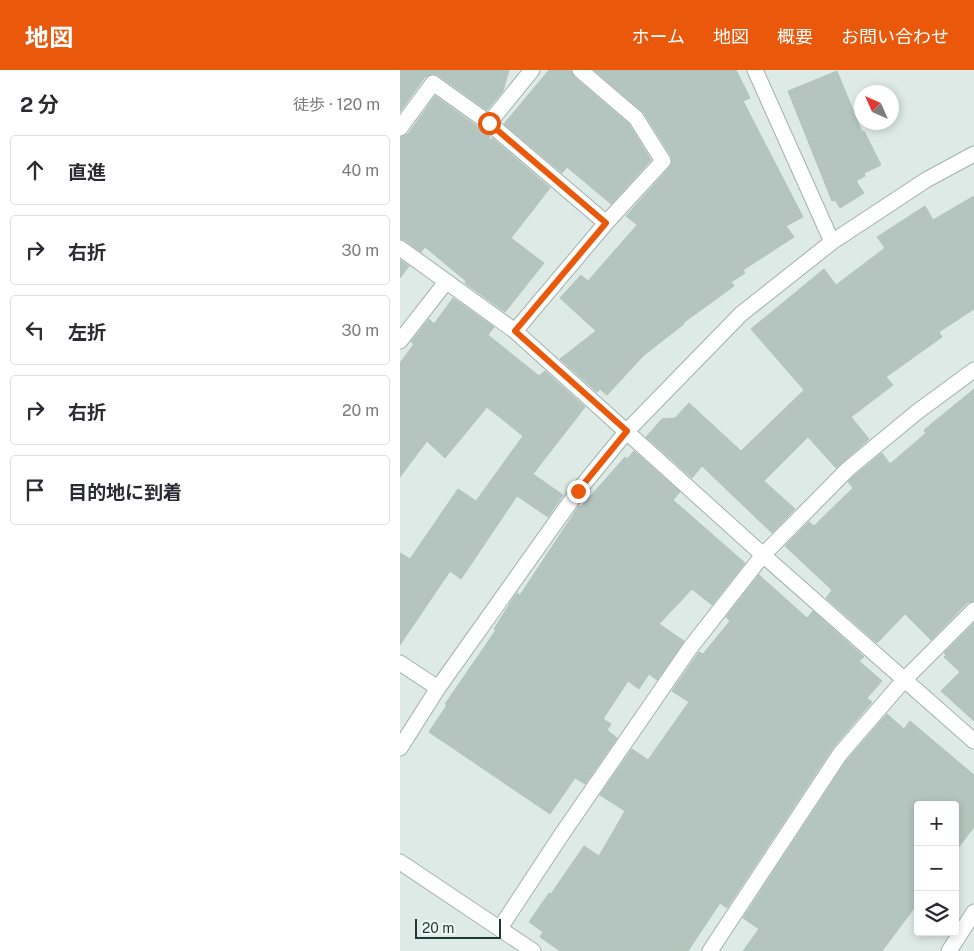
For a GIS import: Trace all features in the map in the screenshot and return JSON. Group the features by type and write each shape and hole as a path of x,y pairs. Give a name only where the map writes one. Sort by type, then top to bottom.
{"street":[{"path":"489,123 532,70"},
{"path":"515,331 606,223 663,162 636,118 580,70"},
{"path":"755,70 832,242"},
{"path":"400,128 434,83 489,123 606,223"},
{"path":"400,748 438,688 578,491 627,431 741,314 832,242 926,180 974,154"},
{"path":"400,248 515,331 763,555 974,741"},
{"path":"400,341 446,282"},
{"path":"500,928 690,648 763,555 848,469 917,412 974,370"},
{"path":"710,951 840,754 904,680 974,610"},
{"path":"400,663 438,688"},
{"path":"400,862 533,951"},
{"path":"948,951 974,912"}],"building":[{"path":"400,70 509,70 503,91 487,110 438,75 433,74 425,77 400,112"},
{"path":"549,70 571,70 574,77 629,124 651,160 611,204 567,167 562,173 504,124"},
{"path":"594,70 736,70 750,98 743,101 803,217 786,226 794,237 743,270 745,273 731,282 734,286 683,323 644,355 607,395 600,389 597,392 560,359 596,331 560,298 581,275 588,281 637,225 626,216 670,167 672,161 671,156 644,113"},
{"path":"837,71 854,112 854,130 864,131 881,165 864,173 865,176 856,181 864,193 840,208 835,200 832,201 788,91"},
{"path":"435,96 490,136 488,143 492,138 550,188 511,238 544,263 505,312 465,283 466,281 425,247 421,252 405,240 400,239 400,137 408,134"},
{"path":"974,196 974,309 939,332 942,337 886,377 893,385 851,417 869,439 836,468 808,437 764,481 795,509 772,533 702,466 692,478 646,437 662,419 675,418 689,403 741,451 804,390 751,329 824,269 836,285 885,248 877,237 925,206 933,220"},
{"path":"400,260 409,266 400,278"},
{"path":"453,298 494,327 488,335 539,376 545,371 585,407 533,474 563,495 548,517 517,496 461,579 450,571 400,645 400,553 410,559 458,489 476,501 523,436 487,407 445,458 427,441 400,477 400,363 414,344 411,342 429,319 434,324"},
{"path":"974,389 974,601 967,603 931,640 905,614 877,643 826,598 832,590 785,546 809,522 814,526 853,488 848,482 854,476 882,453 890,464 926,433 924,430"},
{"path":"634,451 680,492 673,500 745,563 712,605 692,589 659,624 684,641 657,680 649,674 639,689 628,681 603,719 611,724 607,730 617,738 585,784 575,778 550,814 429,732 447,705 445,704 496,630 494,629 514,597 517,593 520,595 579,506 581,507 625,457 627,459"},
{"path":"759,575 807,618 813,611 864,657 859,661 882,681 867,698 872,702 832,749 727,908 720,903 688,951 560,951 540,937 543,932 529,922 584,846 599,856 625,811 600,795 632,749 648,760 689,702 672,691 699,652 703,654 730,621 726,617"},
{"path":"974,623 974,721 941,691 960,672 944,657 946,655 944,653"},
{"path":"887,714 904,729 910,721 974,775 974,827 959,847 959,801 914,801 914,908 882,951 743,951 759,929 743,918 847,760"}],"route":[{"path":"489,123 606,223 515,331 627,431 578,491"}]}
